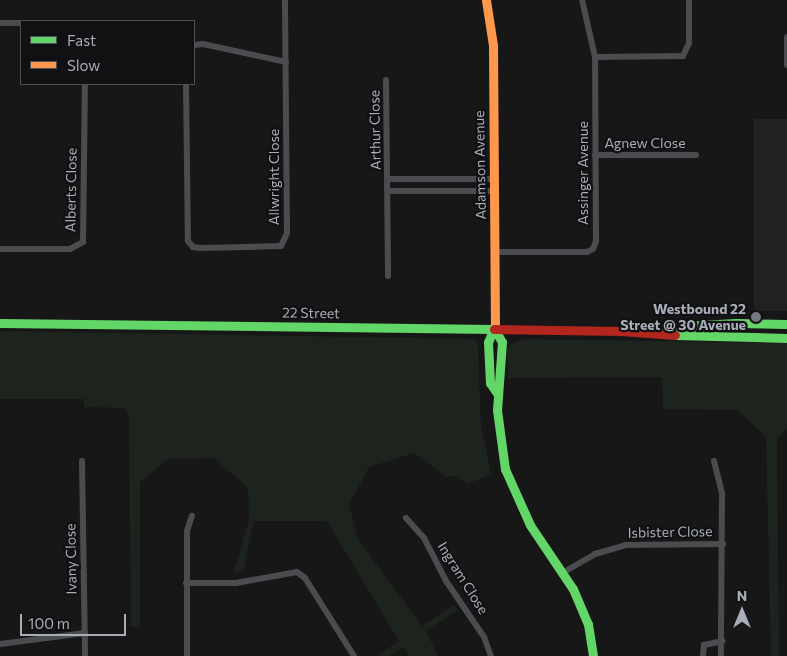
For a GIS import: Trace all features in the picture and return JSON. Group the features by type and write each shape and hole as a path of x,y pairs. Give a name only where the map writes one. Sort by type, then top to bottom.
{"main road":[{"name":"Adamson Avenue","path":"486,0 493,45 495,330"},
{"name":"22 Street","path":"0,322 621,331 655,335 787,338"},
{"name":"22 Street","path":"621,331 646,326 787,324"},
{"path":"497,393 490,383 488,342 495,330 502,342 502,371 497,393 500,444 513,493 530,526 564,572 588,624 593,656"}],"street":[{"name":"Allwright Close","path":"186,85 188,241 193,247 201,248 274,248 283,244 287,237 285,0"},
{"name":"Assinger Avenue","path":"495,252 578,253 593,249 596,241 595,57 582,0"},
{"path":"595,57 683,56 689,43 689,0"},
{"path":"0,23 20,23"},
{"path":"787,37 787,65"},
{"path":"197,44 286,62"},
{"name":"Arthur Close","path":"386,80 388,276"},
{"name":"Alberts Close","path":"0,249 70,249 83,242 84,85"},
{"name":"Agnew Close","path":"595,155 696,156"},
{"name":"Arthur Close","path":"388,179 494,179"},
{"path":"388,191 495,191"},
{"name":"Ivany Close","path":"82,461 85,656"},
{"name":"Isbister Close","path":"714,461 722,494 723,641 721,656"},
{"path":"187,656 187,531 192,516"},
{"name":"Ingram Close","path":"406,518 424,538 446,581 484,638 491,656"},
{"name":"Isbister Close","path":"564,572 595,554 626,545 723,544"},
{"path":"186,583 236,583 297,572 305,578 352,655"},
{"path":"0,644 84,633"},
{"path":"703,656 704,644 723,641"}],"shaded area":[{"path":"754,119 787,119 787,311 754,311"},
{"path":"0,331 475,339 478,345 481,426 491,474 467,484 457,476 447,477 414,453 369,467 349,505 358,539 422,626 454,605 458,610 426,631 438,656 409,656 403,647 389,656 377,656 399,641 327,521 254,521 243,571 234,572 249,520 248,488 214,458 168,459 140,482 140,627 131,627 129,415 124,408 84,407 84,399 0,399"},
{"path":"524,339 787,343 787,429 777,438 779,656 771,656 766,437 738,410 663,409 662,377 508,378 507,350 511,344"}],"traffic: fast":[{"path":"0,323 494,329"},
{"path":"629,329 736,323 787,324"},
{"path":"495,325 488,342 490,383 497,393"},
{"path":"495,330 502,342 497,410 505,469 530,525 573,589 588,624 593,656"},
{"path":"675,335 787,338"}],"traffic: slow":[{"path":"486,0 493,45 495,325"}],"traffic: jam":[{"path":"494,329 621,331 675,335"}],"place":[{"name":"Westbound 22 Street @ 30 Avenue","path":"756,317"}]}
